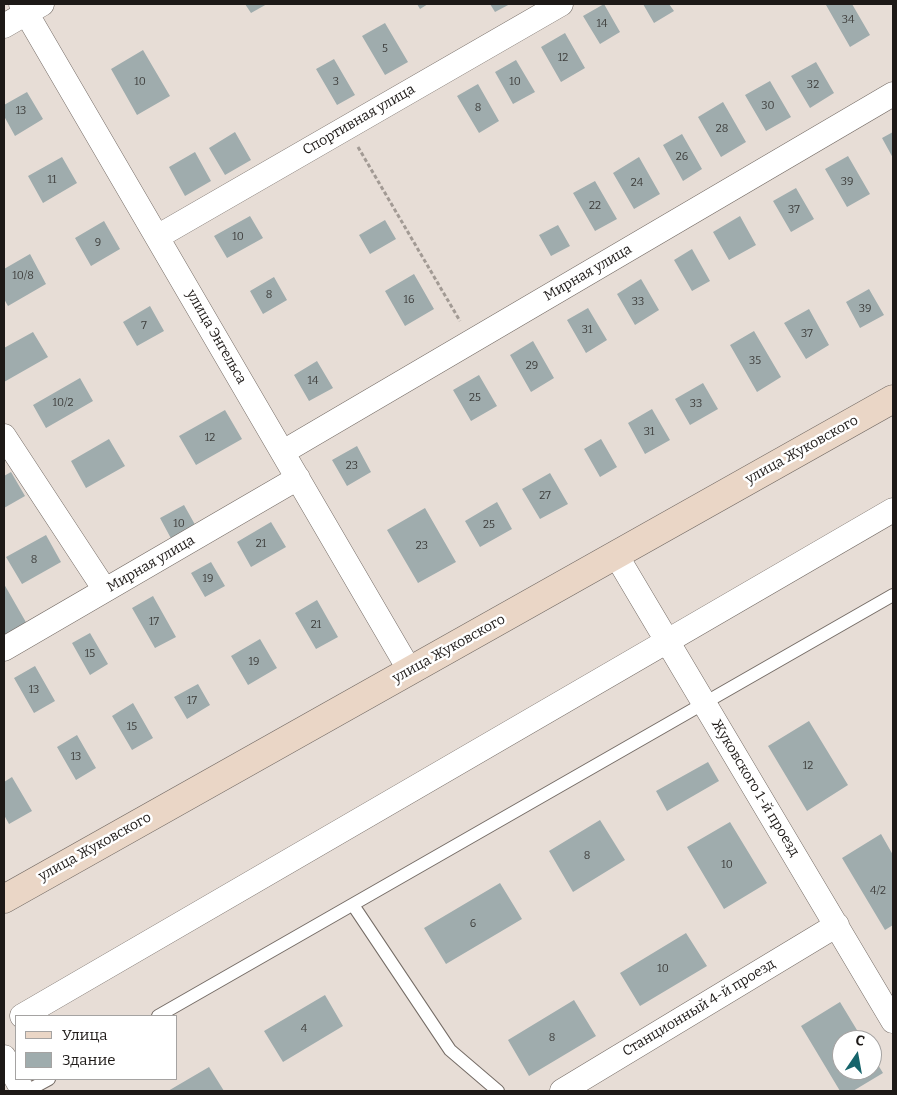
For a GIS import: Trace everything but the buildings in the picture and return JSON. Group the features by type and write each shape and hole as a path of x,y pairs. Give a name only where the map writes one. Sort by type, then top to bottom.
{"street":[{"name":"Спортивная улица","path":"157,237 561,4"},
{"path":"4,26 30,7"},
{"name":"улица Энгельса","path":"30,7 157,237 410,670"},
{"name":"Мирная улица","path":"283,452 893,94"},
{"name":"улица Жуковского","path":"4,899 893,399"},
{"path":"4,436 105,590"},
{"name":"Мирная улица","path":"4,649 298,478"},
{"path":"24,1015 893,510"},
{"name":"Жуковского 1-й проезд","path":"616,555 893,1021"},
{"name":"Станционный 4-й проезд","path":"562,1091 836,925"},
{"path":"4,1027 15,1020"}],"lane":[{"path":"160,1015 893,595"},
{"path":"353,905 450,1050 498,1091"},
{"path":"27,1091 47,1080"}],"path":[{"path":"346,128 472,342"}]}
